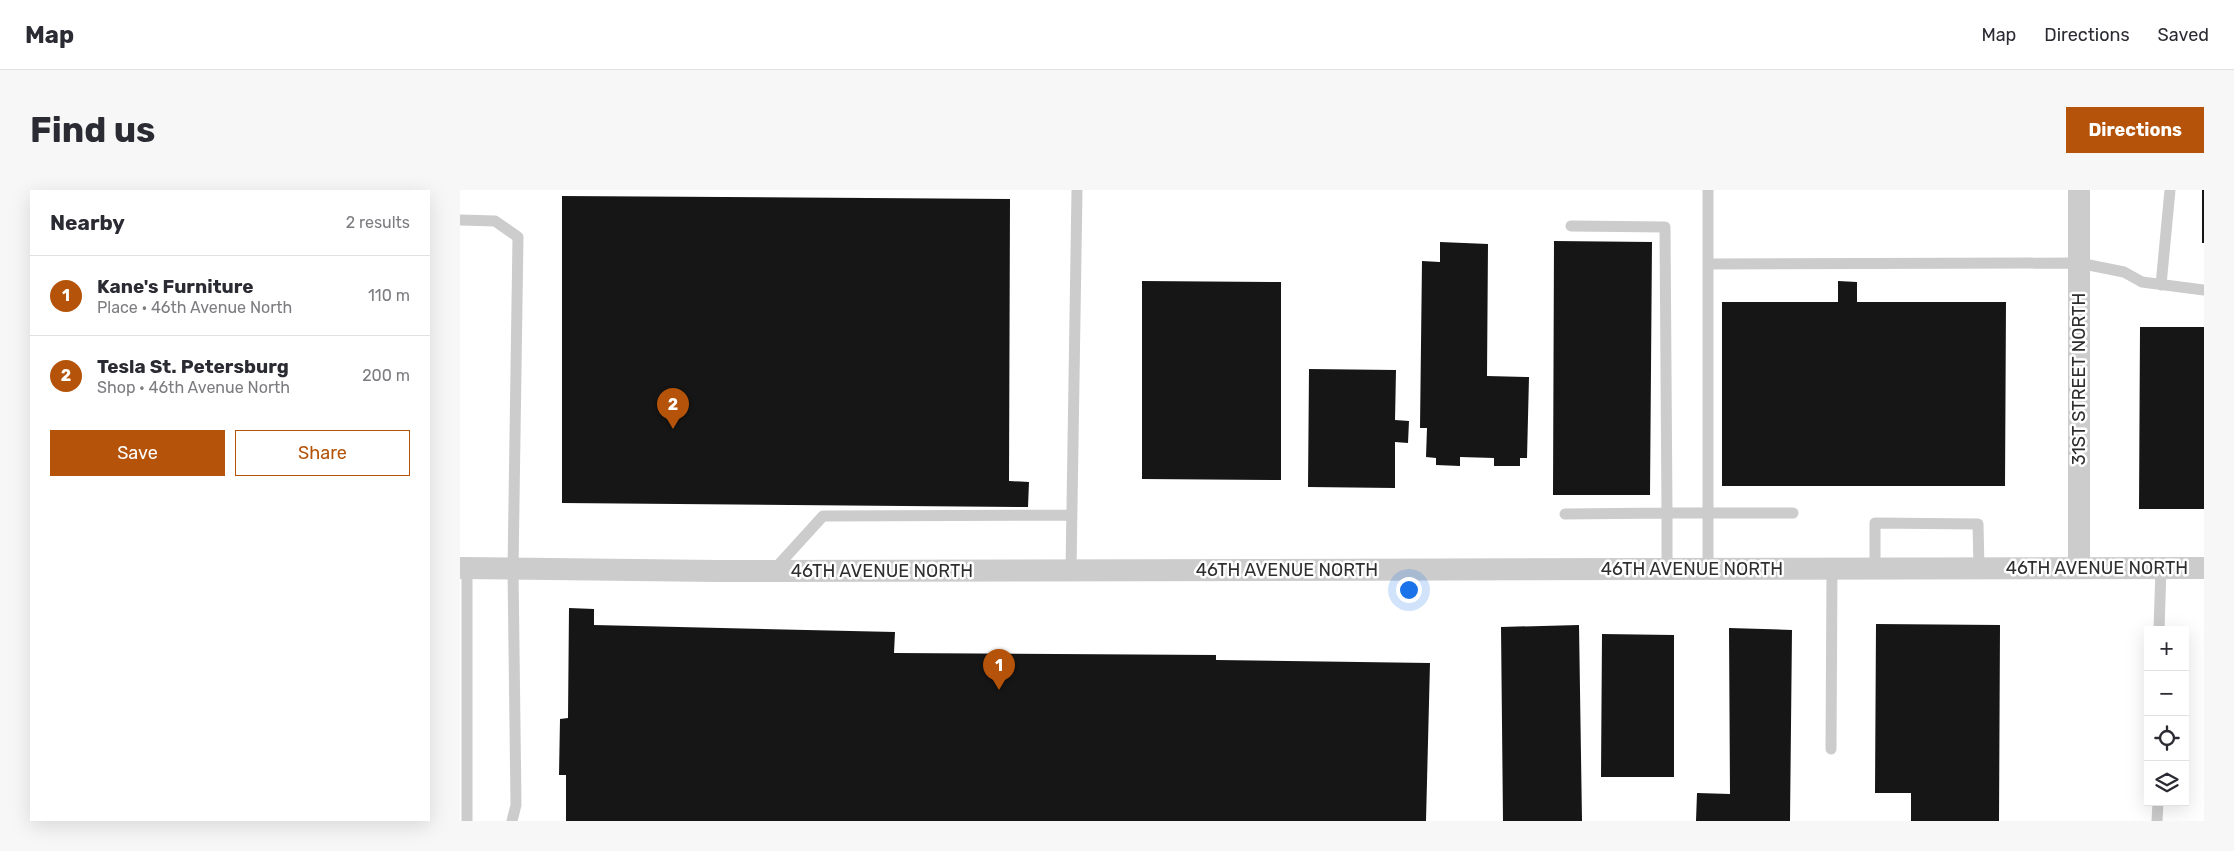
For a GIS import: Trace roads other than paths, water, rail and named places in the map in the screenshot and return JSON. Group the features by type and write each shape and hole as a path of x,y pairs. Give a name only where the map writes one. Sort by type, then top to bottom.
{"street":[{"name":"31ST STREET NORTH","path":"2079,190 2079,568"},
{"name":"46TH AVENUE NORTH","path":"463,568 773,571 2204,568"}],"lane":[{"path":"1071,570 1078,190"},
{"path":"1708,190 1708,570"},
{"path":"2161,285 2170,190"},
{"path":"460,220 495,222 518,237 513,569 516,805 512,821"},
{"path":"1571,226 1665,227 1667,569"},
{"path":"1708,264 2079,263 2124,272 2142,282 2204,290"},
{"path":"1565,514 1666,512 1793,513"},
{"path":"773,571 823,516 1072,515"},
{"path":"1875,569 1875,523 1978,524 1979,568"},
{"path":"463,568 467,821"},
{"path":"2160,626 2161,568"},
{"path":"1831,749 1832,569"},
{"path":"2158,806 2158,821"}],"place":[{"name":"Tesla St. Petersburg","path":"673,429"},
{"name":"Kane's Furniture","path":"999,690"}]}
